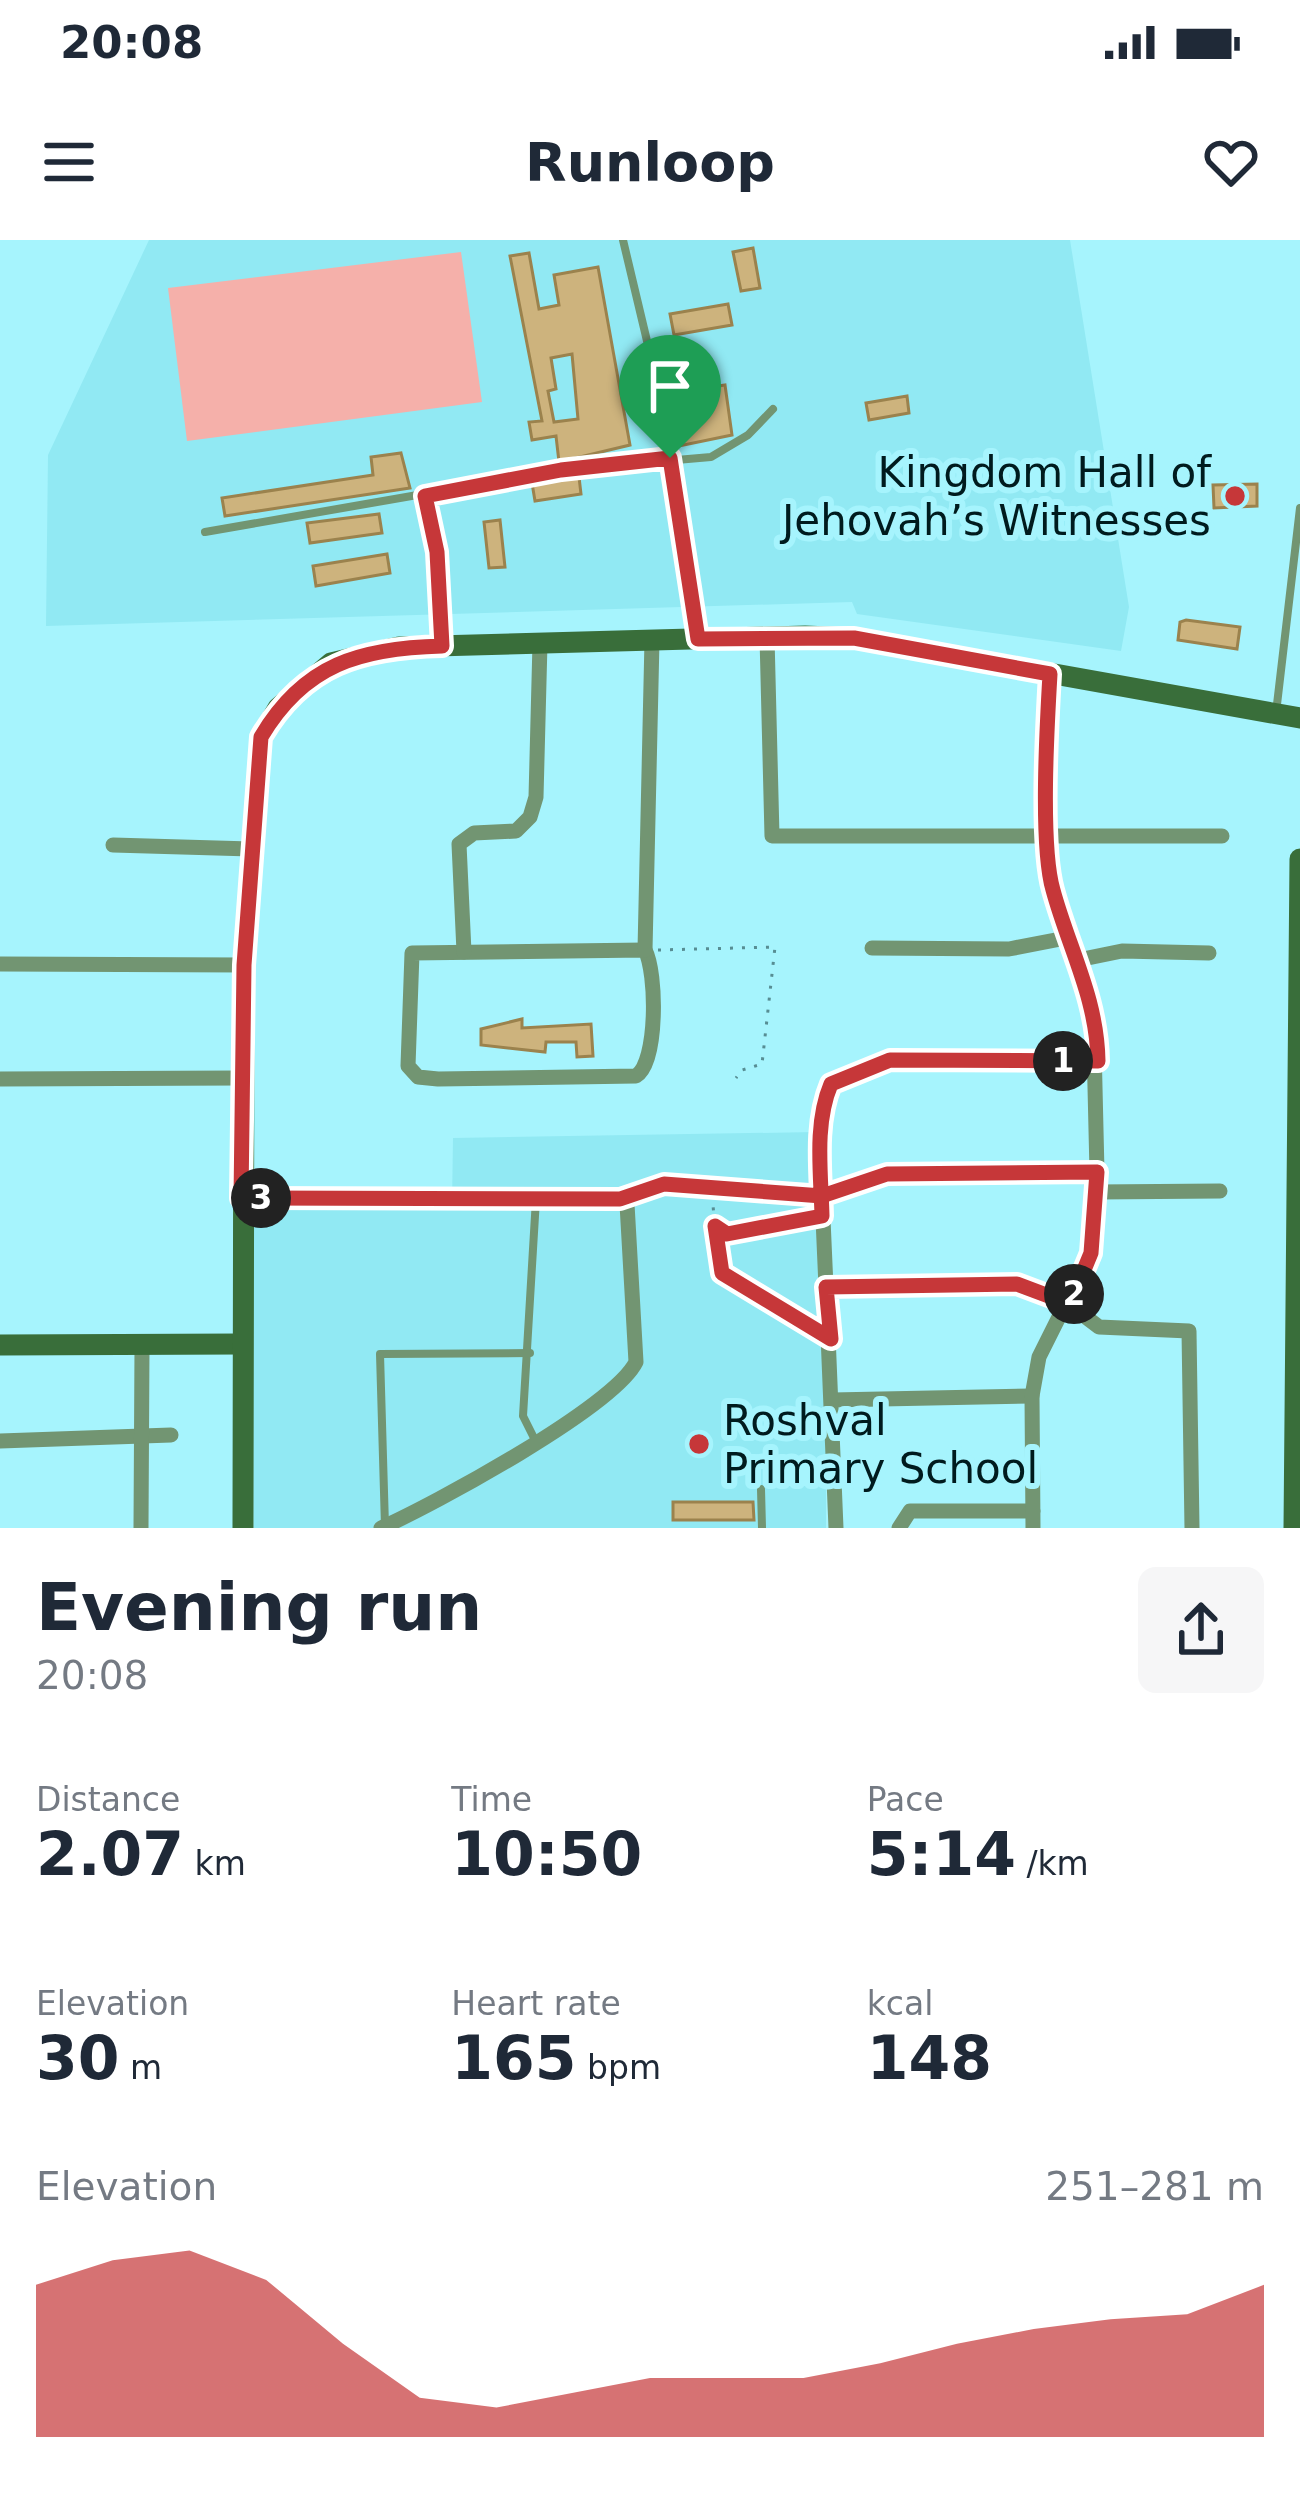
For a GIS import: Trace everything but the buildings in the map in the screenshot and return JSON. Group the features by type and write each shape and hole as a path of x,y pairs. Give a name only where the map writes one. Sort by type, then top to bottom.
{"street":[{"path":"767,637 772,836 1222,836"},
{"path":"243,1528 244,965 261,737 278,708 331,663 364,652 442,646 854,638 1300,718"},
{"path":"644,950 412,953 408,1066 418,1077 637,1076 651,1058 651,970 644,950 652,640"},
{"path":"464,952 459,844 474,833 516,831 530,817 536,797 540,643"},
{"path":"899,1528 910,1510 1033,1520 1032,1396 1039,1357 1070,1304 1091,1253 1098,1061 1093,1002 1052,890 1050,674"},
{"path":"113,845 251,849"},
{"path":"1294,1528 1300,859"},
{"path":"872,948 1009,949 1044,946 1071,937"},
{"path":"1078,960 1122,951 1210,953"},
{"path":"0,964 244,965"},
{"path":"836,1528 822,1216 822,1105 831,1084 890,1060 1098,1061"},
{"path":"0,1078 242,1078"},
{"path":"822,1196 887,1174 1097,1172"},
{"path":"1096,1192 1220,1191"},
{"path":"241,1198 620,1199 630,1213 636,1362 591,1407 383,1527"},
{"path":"826,1287 1017,1284 1070,1304 1099,1327 1189,1331 1192,1528"},
{"path":"0,1345 240,1344"},
{"path":"141,1528 142,1346"},
{"path":"832,1400 1032,1396"},
{"path":"0,1441 171,1435"}],"lane":[{"path":"623,240 670,458 698,639"},
{"path":"205,532 561,470 711,457 748,435 773,409"},
{"path":"425,496 437,552 442,646"},
{"path":"1276,715 1300,508"},
{"path":"535,1440 523,1416 536,1198"},
{"path":"383,1527 380,1354 530,1353"},
{"path":"761,1489 762,1528"}],"path":[{"path":"644,950 775,947 762,1064 742,1070 736,1078"},
{"path":"620,1199 664,1184 711,1185 773,1196 822,1196"},
{"path":"711,1185 722,1273 831,1339"},
{"path":"715,1226 727,1234 822,1216"}],"shaded area":[{"path":"149,240 1070,240 1129,607 1121,651 857,614 852,602 46,626 48,455"},
{"path":"461,252 482,402 187,441 168,288"},
{"path":"815,1132 826,1342 826,1528 254,1528 253,1206 452,1205 453,1138"}],"place":[{"name":"Kingdom Hall of Jehovah’s Witnesses","path":"1235,496"},
{"name":"Roshval Primary School","path":"699,1444"}],"route":[{"path":"670,458 561,470 425,496 437,552 442,646 364,652 331,663 303,682 278,708 261,737 244,965 241,1198 620,1199 664,1184 711,1185 773,1196 822,1196 887,1174 1097,1172 1091,1253 1070,1304 1017,1284 826,1287 831,1339 722,1273 715,1226 727,1234 822,1216 822,1196 821,1147 822,1105 831,1084 890,1060 1098,1061 1097,1045 1093,1002 1052,890 1048,863 1050,674 854,638 698,639 670,458"}]}
